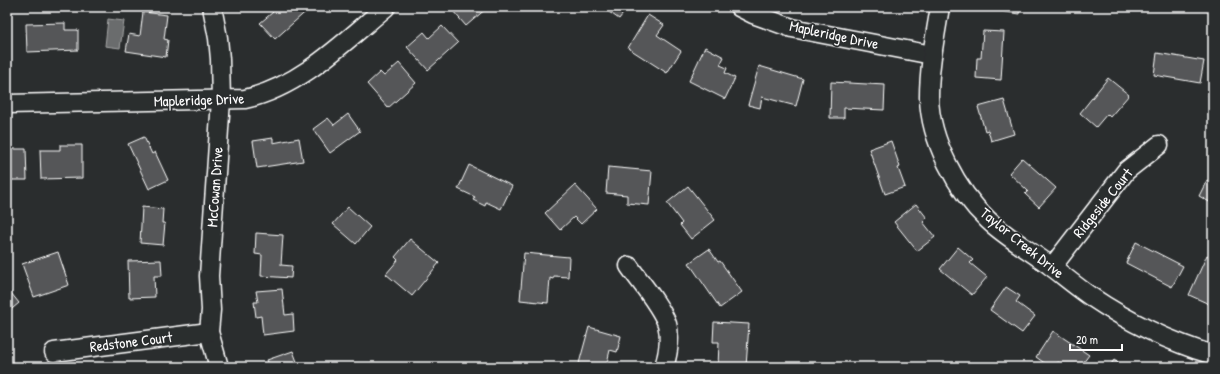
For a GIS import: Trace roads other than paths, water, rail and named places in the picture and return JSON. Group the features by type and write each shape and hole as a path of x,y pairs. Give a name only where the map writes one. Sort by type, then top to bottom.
{"street":[{"name":"McCowan Drive","path":"212,7 218,38 221,100 209,276 211,310 209,332 219,367"},
{"name":"Mapleridge Drive","path":"7,104 221,100 245,99 260,96 297,79 320,62 386,7"},
{"name":"Mapleridge Drive","path":"739,7 753,14 792,28 932,55"},
{"name":"Taylor Creek Drive","path":"940,7 932,55 929,98 932,120 943,156 959,186 988,220 1091,297 1128,319 1165,337 1213,355"},
{"name":"Ridgeside Court","path":"1052,267 1126,171 1159,145"},
{"path":"629,266 661,312 667,325 668,354 664,367"},
{"name":"Redstone Court","path":"54,352 209,332"}]}
